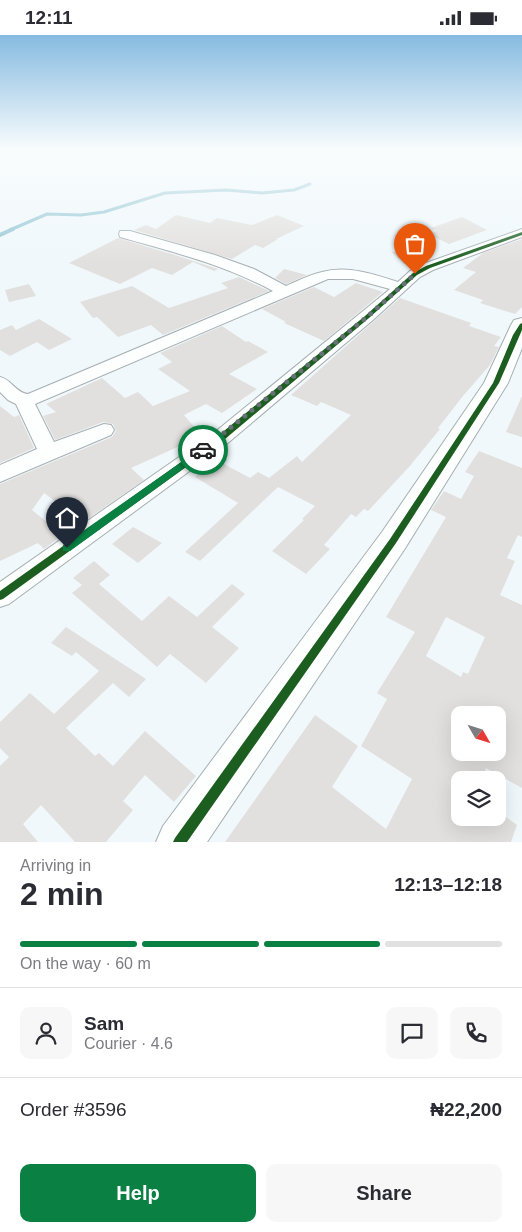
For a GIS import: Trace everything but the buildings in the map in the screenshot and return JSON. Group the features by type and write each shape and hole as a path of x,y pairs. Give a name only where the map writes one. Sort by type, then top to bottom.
{"street":[{"path":"0,596 222,437 367,317 415,274 428,267 522,233"},
{"path":"125,234 210,258 241,269 286,292"},
{"path":"0,382 19,400 24,401 325,275 340,273 356,274 399,287"},
{"path":"179,842 393,541 496,383 522,325"},
{"path":"24,401 49,452"},
{"path":"0,474 104,430"}],"waterway":[{"path":"10,230 47,214 81,215 104,212 165,193 226,190 262,193 300,188"},
{"path":"0,235 13,229"}],"cycle path":[{"path":"0,596 222,437 367,317 415,274 428,267 522,233"},
{"path":"179,842 393,541 496,383 522,325"}],"way so far":[{"path":"203,450 222,437 367,317 415,274"}],"route":[{"path":"67,548 203,450"}]}
